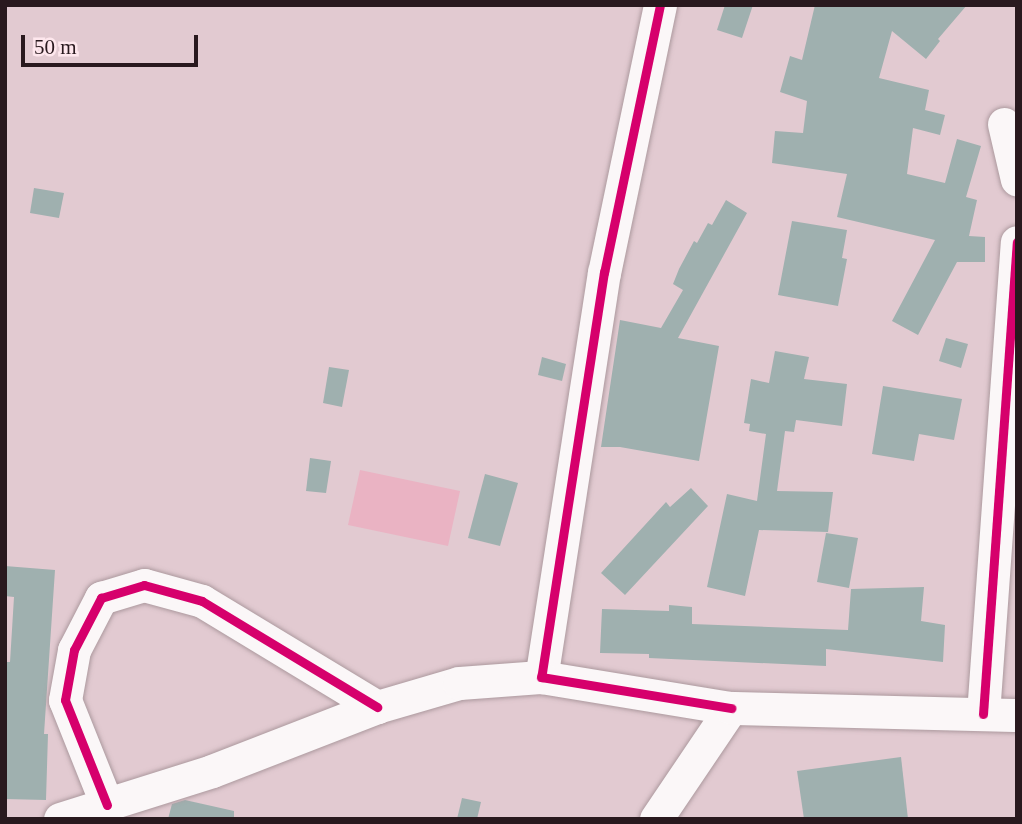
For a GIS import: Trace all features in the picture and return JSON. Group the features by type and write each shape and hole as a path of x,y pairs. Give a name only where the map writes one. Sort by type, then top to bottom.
{"street":[{"path":"541,677 604,272 660,5"},
{"path":"1004,124 1017,180"},
{"path":"983,714 1017,243"},
{"path":"107,805 65,701 74,650 102,598 144,584 202,601 377,707"},
{"path":"60,819 212,771 377,707 458,683 541,677 731,708 1017,715"},
{"path":"656,819 731,708"}],"shaded area":[{"path":"360,470 460,491 448,546 348,525"}],"building":[{"path":"725,5 753,5 742,38 717,30"},
{"path":"815,5 967,5 938,39 940,41 926,59 892,31 879,78 929,90 925,110 945,115 940,135 913,128 907,174 945,183 957,139 981,146 966,197 977,200 969,236 985,237 985,262 957,262 918,335 892,321 935,240 837,217 847,174 772,163 775,131 803,133 807,101 780,92 790,56 802,60"},
{"path":"34,188 64,193 59,218 30,213"},
{"path":"726,200 747,213 678,338 719,346 699,461 620,447 601,447 620,320 661,328 683,290 673,284 679,269 694,241 697,243 708,223 712,225"},
{"path":"792,221 847,230 842,258 847,259 838,306 778,295"},
{"path":"946,338 968,344 961,368 939,361"},
{"path":"775,351 809,357 804,379 847,384 842,426 796,420 794,432 785,431 777,491 833,492 828,532 759,530 745,596 707,587 727,494 757,501 766,434 749,431 750,424 744,423 751,379 769,383"},
{"path":"542,357 566,364 562,381 538,375"},
{"path":"329,367 349,370 342,407 323,403"},
{"path":"883,386 962,399 954,440 919,434 914,461 872,454"},
{"path":"310,458 331,461 326,493 306,491"},
{"path":"485,474 518,483 500,546 468,538"},
{"path":"691,488 708,506 625,595 601,573 666,502 670,507"},
{"path":"826,533 858,538 849,588 817,582"},
{"path":"5,566 55,570 44,734 48,734 46,800 5,799 5,662 10,662 14,597 5,596"},
{"path":"924,587 921,621 945,625 943,662 826,649 826,666 649,658 649,654 600,653 602,609 669,611 669,605 692,607 692,624 848,630 851,589"},
{"path":"901,757 908,819 804,819 797,771"},
{"path":"462,798 481,802 477,819 457,819"},
{"path":"185,800 234,811 234,819 168,819 172,804"}],"cycle path":[{"path":"660,5 604,272 541,677 731,708"},
{"path":"983,714 1017,242"},
{"path":"107,805 65,700 74,650 101,598 144,585 202,601 377,707"}]}
